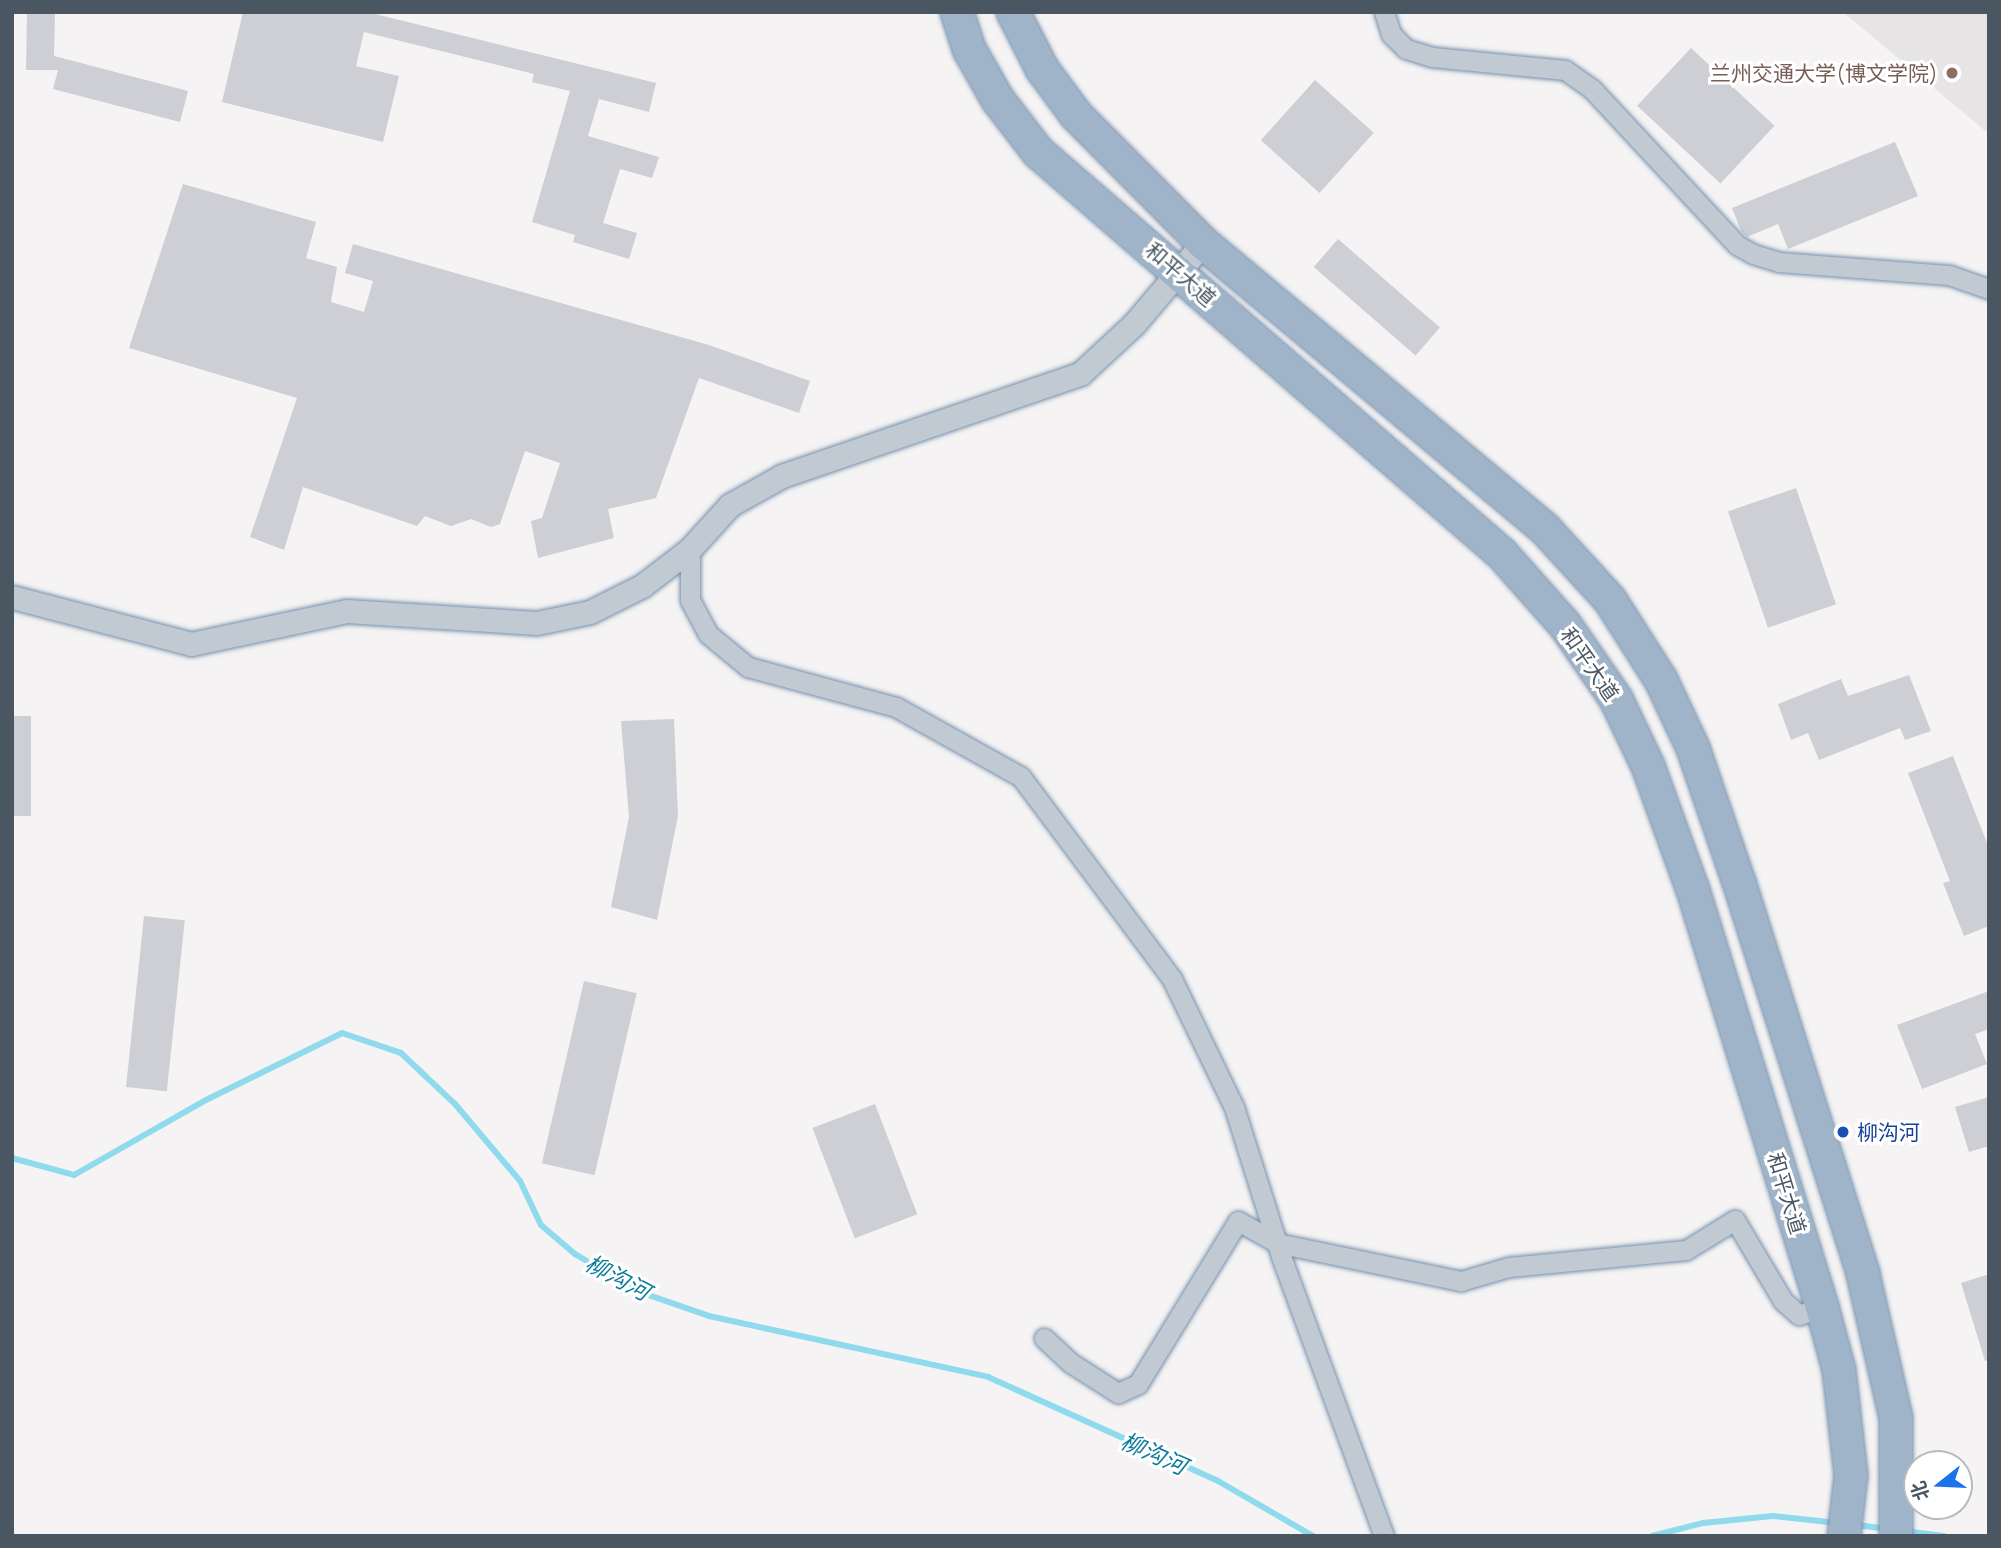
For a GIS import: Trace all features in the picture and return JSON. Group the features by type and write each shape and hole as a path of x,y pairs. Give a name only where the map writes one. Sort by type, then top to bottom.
{"highway":[{"name":"和平大道","path":"957,12 970,49 998,100 1038,152 1179,271 1502,554 1565,625 1616,699 1648,766 1693,890 1822,1307 1839,1370 1851,1475 1844,1536"},
{"name":"和平大道","path":"1013,12 1042,69 1076,115 1203,243 1545,529 1610,600 1661,681 1693,748 1744,895 1863,1274 1896,1418 1896,1536"}],"street":[{"path":"1384,12 1391,34 1406,49 1432,57 1565,70 1592,89 1709,217 1737,245 1753,254 1779,262 1949,275 1989,289"},
{"path":"12,597 191,644 346,611 537,623 590,612 642,586 690,549 730,505 782,475 1080,374 1135,324 1203,243"},
{"path":"690,549 690,600 708,634 748,667 896,707 1021,777 1172,979 1234,1107 1277,1243 1384,1536"},
{"path":"1044,1338 1071,1363 1118,1393 1138,1384 1238,1221 1277,1243 1461,1281 1509,1267 1686,1250 1735,1220 1783,1301 1799,1315 1822,1307"}],"shaded area":[{"name":"兰州交通大学(博文学院)","path":"1843,12 1989,12 1989,134"}],"building":[{"path":"27,12 55,12 54,56 188,91 180,122 53,89 58,70 26,70"},
{"path":"243,12 367,12 656,83 649,112 599,99 588,136 659,157 652,178 620,169 603,223 637,233 629,259 573,242 575,235 532,222 570,91 532,82 534,74 364,32 356,66 399,76 383,142 222,102"},
{"path":"1691,48 1774,126 1720,184 1637,106"},
{"path":"1315,80 1374,133 1320,193 1261,140"},
{"path":"1895,142 1918,196 1788,249 1778,224 1747,237 1741,231 1732,208"},
{"path":"183,184 316,222 306,258 337,267 331,302 364,312 373,281 345,273 353,244 709,345 810,381 799,413 699,378 656,498 608,509 614,538 538,558 531,521 542,518 560,463 525,451 500,524 491,527 471,519 451,526 425,516 417,526 303,487 284,550 250,537 297,398 129,348"},
{"path":"1338,239 1440,328 1416,355 1314,267"},
{"path":"1796,488 1836,604 1768,628 1728,511"},
{"path":"1909,675 1931,731 1905,740 1900,728 1819,760 1808,733 1791,740 1778,704 1841,679 1848,696"},
{"path":"12,716 31,716 31,816 12,816"},
{"path":"674,719 678,816 657,920 611,907 629,817 621,721"},
{"path":"1953,756 1989,848 1989,926 1964,936 1943,883 1950,881 1908,773"},
{"path":"144,916 185,920 167,1091 126,1087"},
{"path":"584,981 637,993 595,1175 542,1163"},
{"path":"1989,991 1989,1029 1975,1034 1987,1064 1922,1089 1897,1025"},
{"path":"1989,1097 1989,1146 1969,1152 1955,1107"},
{"path":"875,1104 917,1214 855,1238 812,1128"},
{"path":"1989,1274 1989,1360 1985,1361 1961,1283"}],"waterway":[{"name":"柳沟河","path":"12,1158 74,1175 208,1099 342,1033 401,1053 455,1104 520,1181 541,1225 575,1254 637,1291 709,1316 988,1377 1218,1481 1313,1536"},
{"name":"柳沟河","path":"1652,1536 1703,1523 1773,1516 1838,1523"},
{"name":"柳沟河","path":"1856,1525 1887,1529"},
{"name":"柳沟河","path":"1904,1531 1944,1536"}],"place":[{"name":"兰州交通大学(博文学院)","path":"1952,73"},
{"name":"柳沟河","path":"1843,1132"}]}
